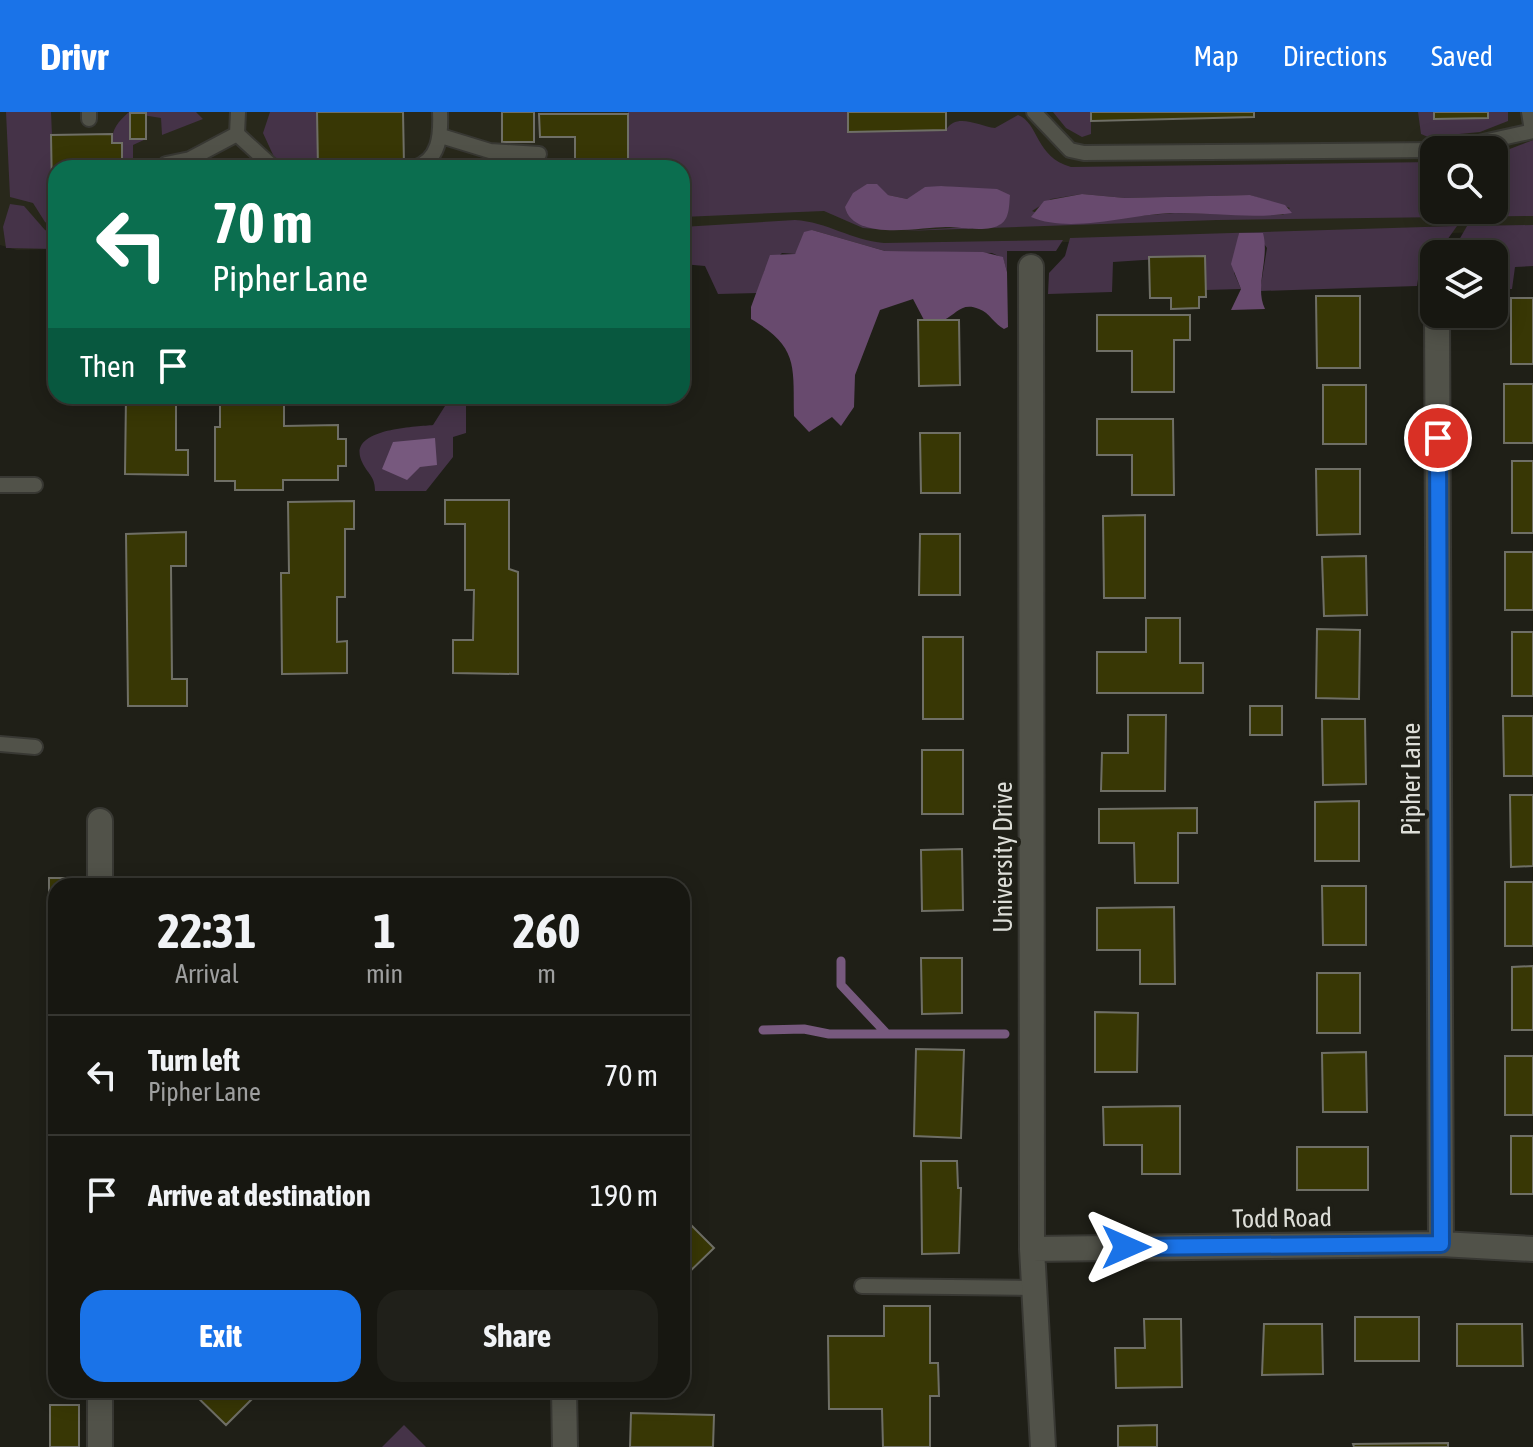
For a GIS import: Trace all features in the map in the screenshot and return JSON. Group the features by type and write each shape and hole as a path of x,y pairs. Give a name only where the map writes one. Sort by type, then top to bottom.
{"street":[{"name":"University Drive","path":"1031,267 1032,1249 1043,1447"},
{"name":"Pipher Lane","path":"1437,328 1441,1244"},
{"path":"100,821 100,878"},
{"name":"Todd Road","path":"1032,1249 1441,1244 1533,1249"},
{"path":"100,1398 100,1447"},
{"path":"564,1398 565,1447"}],"lane":[{"path":"237,134 238,112"},
{"path":"428,160 441,136 440,112"},
{"path":"1034,112 1070,150 1084,153 1420,150"},
{"path":"1508,136 1532,131 1529,112"},
{"path":"185,160 237,134"},
{"path":"237,134 265,160"},
{"path":"441,136 490,151 539,154"},
{"path":"0,485 35,485"},
{"path":"0,744 35,747"},
{"path":"862,1286 1033,1288"}],"shaded area":[{"path":"0,112 1533,112 1533,231 819,248 690,241 690,160 48,160 48,249 17,250 0,245"},
{"path":"6,112 51,112 53,160 48,160 48,224 33,203 10,197"},
{"path":"129,112 196,112 203,119 162,135 161,118 130,113 130,139 146,139 133,145 133,160 122,160 122,144 112,143 112,138"},
{"path":"270,112 317,112 318,160 280,160 274,157 263,133"},
{"path":"628,112 848,112 946,130 962,121 995,128 1018,115 1030,125 1050,156 1071,167 1420,162 1420,217 1217,220 903,231 1000,225 981,190 941,186 907,199 888,195 863,226 890,230 863,228 824,211 690,217 690,160 628,160","holes":["1082,194 1125,198 1250,195 1290,208 1283,215 1175,213 1058,222 1032,211 1051,199"]},
{"path":"1053,112 1091,112 1091,134 1082,137 1066,128"},
{"path":"1418,112 1434,112 1435,119 1487,118 1488,112 1508,112 1508,121 1480,132 1438,136 1421,134"},
{"path":"1533,140 1533,216 1508,216 1508,150"},
{"path":"867,184 877,184 888,195 907,199 925,187 997,189 1010,195 1008,211 1001,224 989,228 874,229 851,218 845,207 853,193"},
{"path":"1082,194 1125,198 1250,195 1285,205 1292,213 1250,216 1162,214 1066,224 1031,217 1044,201"},
{"path":"10,204 24,206 48,231 48,249 6,248 3,227"},
{"path":"795,220 884,243 1063,240 1056,251 1007,251 1007,272 1003,258 992,253 885,251 812,230 795,254 782,253 765,269 758,293 718,294 705,266 690,265 690,227"},
{"path":"1533,225 1533,266 1515,267 1512,289 1508,289 1508,240 1459,240 1467,226"},
{"path":"1457,226 1447,240 1420,240 1417,286 1260,291 1267,248 1256,233 1239,233 1234,273 1241,289 1206,290 1205,256 1113,262 1112,292 1048,294 1049,273 1065,256 1070,238"},
{"path":"812,230 885,251 983,252 1003,257 1007,272 1008,327 1004,329 986,313 973,307 963,308 942,321 924,320 913,299 880,310 855,375 854,407 841,426 832,417 809,432 794,416 790,359 778,339 751,319 751,307 770,255 795,254 804,232"},
{"path":"1239,233 1263,233 1265,253 1261,291 1265,309 1231,310 1241,289 1231,264"},
{"path":"445,406 466,406 466,433 453,437 453,457 426,491 375,491 373,479 363,464 360,452 363,443 384,432 433,425"},
{"path":"435,438 437,465 420,467 407,480 382,469 393,442"},
{"path":"404,1425 426,1447 382,1447"}],"building":[{"path":"317,112 403,112 404,160 318,160"},
{"path":"502,112 534,112 534,142 502,142"},
{"path":"848,112 946,112 946,130 848,132"},
{"path":"1091,112 1254,112 1254,117 1091,121"},
{"path":"1434,112 1488,112 1488,118 1434,119"},
{"path":"130,113 146,113 146,139 130,139"},
{"path":"539,114 628,114 628,160 575,160 575,137 540,137"},
{"path":"112,134 112,143 122,143 122,160 51,160 51,135"},
{"path":"1205,256 1206,297 1199,297 1199,308 1171,309 1171,298 1150,298 1149,257"},
{"path":"1316,296 1360,296 1360,368 1317,368"},
{"path":"1511,298 1533,298 1533,364 1511,364"},
{"path":"1097,315 1190,315 1190,340 1174,340 1174,392 1132,392 1132,351 1097,351"},
{"path":"918,320 959,320 960,385 919,386"},
{"path":"1504,384 1533,384 1533,443 1504,443"},
{"path":"1323,385 1366,385 1366,444 1323,444"},
{"path":"126,404 176,404 176,450 188,450 188,475 125,474"},
{"path":"220,404 284,404 284,426 338,425 338,439 346,439 346,466 338,466 338,480 283,480 283,490 235,490 235,481 215,481 215,427 220,427"},
{"path":"1097,419 1173,419 1174,495 1132,495 1132,455 1097,455"},
{"path":"920,433 960,433 960,493 921,493"},
{"path":"1512,461 1533,461 1533,533 1512,533"},
{"path":"1316,469 1360,469 1360,534 1317,535"},
{"path":"445,500 509,500 509,569 518,572 518,674 453,673 453,640 473,640 474,590 465,590 465,524 445,524"},
{"path":"354,501 354,529 345,529 345,597 337,597 337,642 347,641 347,673 282,674 281,573 289,573 288,502"},
{"path":"1145,515 1145,598 1104,598 1103,516"},
{"path":"186,532 186,566 171,566 172,679 187,679 187,706 128,706 126,534"},
{"path":"920,534 960,534 960,595 919,595"},
{"path":"1505,552 1533,552 1533,610 1505,610"},
{"path":"1366,556 1367,615 1324,616 1322,557"},
{"path":"1146,618 1180,618 1180,663 1203,663 1203,693 1097,693 1097,652 1146,652"},
{"path":"1317,629 1360,630 1359,699 1316,698"},
{"path":"1512,632 1533,632 1533,696 1512,696"},
{"path":"923,637 963,637 963,719 923,719"},
{"path":"1250,706 1282,706 1282,735 1250,735"},
{"path":"1128,715 1166,715 1165,791 1101,791 1102,753 1128,753"},
{"path":"1503,716 1533,716 1533,776 1504,776"},
{"path":"1322,719 1365,719 1366,784 1323,785"},
{"path":"922,750 963,750 963,814 922,814"},
{"path":"1510,795 1533,795 1533,866 1511,867"},
{"path":"1359,801 1359,861 1315,861 1315,802"},
{"path":"1197,808 1197,833 1178,833 1178,883 1135,883 1134,843 1099,843 1099,809"},
{"path":"962,849 963,910 922,911 921,850"},
{"path":"1505,882 1533,882 1533,946 1505,946"},
{"path":"1322,886 1366,886 1366,945 1323,945"},
{"path":"1174,907 1175,984 1140,984 1140,950 1097,950 1097,908"},
{"path":"921,958 962,958 962,1013 922,1014"},
{"path":"1533,966 1533,1030 1512,1030 1512,967"},
{"path":"1317,973 1360,973 1360,1033 1317,1033"},
{"path":"1095,1012 1138,1013 1137,1072 1095,1072"},
{"path":"916,1049 964,1050 961,1138 914,1136"},
{"path":"1366,1052 1367,1112 1323,1112 1322,1053"},
{"path":"1505,1056 1533,1056 1533,1115 1505,1115"},
{"path":"1180,1106 1180,1174 1142,1174 1142,1145 1104,1145 1103,1107"},
{"path":"1511,1136 1533,1136 1533,1194 1511,1194"},
{"path":"1297,1147 1368,1147 1368,1190 1297,1190"},
{"path":"921,1161 957,1161 958,1188 961,1188 959,1253 922,1254"},
{"path":"690,1224 714,1248 690,1271"},
{"path":"884,1306 930,1306 930,1363 938,1363 939,1396 930,1396 930,1447 883,1447 882,1409 829,1409 828,1336 884,1336"},
{"path":"1355,1317 1419,1317 1419,1361 1355,1361"},
{"path":"1144,1319 1181,1319 1182,1387 1116,1388 1115,1348 1145,1348"},
{"path":"1264,1324 1322,1324 1323,1374 1262,1375"},
{"path":"1457,1324 1522,1324 1523,1366 1457,1366"},
{"path":"198,1398 253,1398 226,1425"},
{"path":"50,1405 79,1405 79,1447 50,1447"},
{"path":"631,1413 714,1415 713,1447 630,1447"},
{"path":"1157,1425 1157,1447 1118,1447 1118,1426"},
{"path":"1448,1443 1448,1447 1354,1447 1353,1444"}],"waterway":[{"path":"841,961 841,985 887,1034"},
{"path":"763,1030 804,1029 829,1034 1005,1034"}],"route":[{"path":"1126,1247 1441,1244 1438,438"}]}
